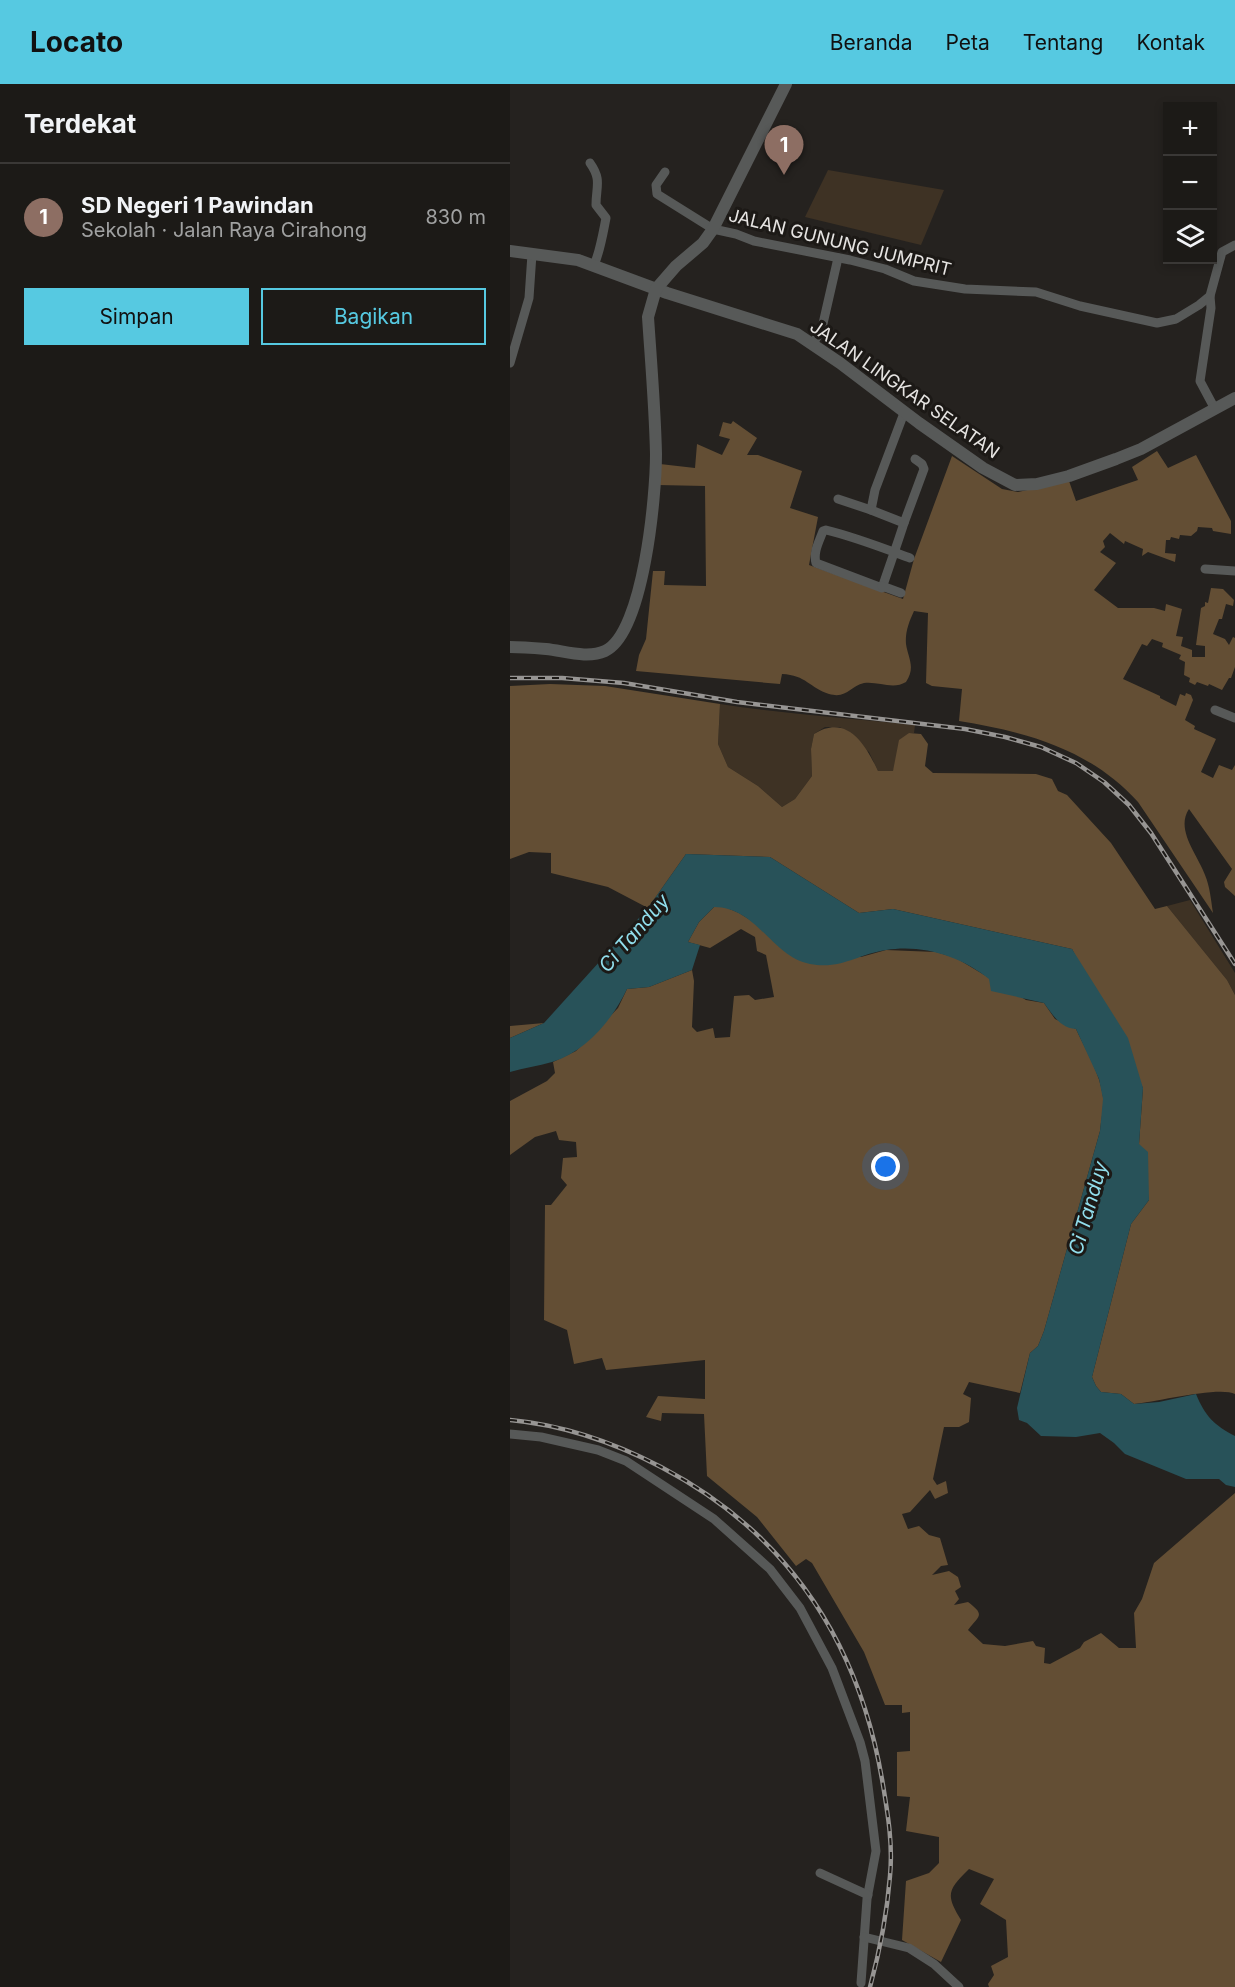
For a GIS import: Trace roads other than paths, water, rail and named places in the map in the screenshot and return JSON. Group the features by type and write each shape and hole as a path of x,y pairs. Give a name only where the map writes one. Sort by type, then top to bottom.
{"street":[{"path":"510,647 593,655 612,648 621,639 628,625 638,598 647,550 654,485 656,456 648,317 656,289 676,266 703,243 713,229 786,84"},
{"path":"590,163 598,179 596,204 606,218 599,254 594,265"},
{"name":"JALAN GUNUNG JUMPRIT","path":"665,172 656,185 657,194 713,229 776,247 885,269 914,281 965,289 1036,292 1080,306 1157,323 1176,319 1210,296"},
{"path":"1215,409 1200,381 1210,317 1210,296 1222,252 1235,245"},
{"name":"JALAN LINGKAR SELATAN","path":"510,251 578,260 656,289 787,330 813,344 983,468 1007,482 1023,486 1069,476 1124,456 1151,444 1235,398"},
{"path":"510,363 529,298 532,254"},
{"path":"813,344 822,328 838,258"},
{"path":"871,510 875,490 904,412"},
{"path":"882,586 924,469 922,464 915,459"},
{"path":"838,499 904,523"},
{"path":"901,593 870,584 816,563 815,552 823,531 826,530 910,558"},
{"path":"1205,569 1235,571"},
{"path":"1215,710 1235,718"},
{"path":"510,1434 541,1437 598,1450 626,1461 714,1519 770,1569 788,1589 832,1668 863,1752 876,1846 868,1895 861,1983"},
{"path":"820,1873 868,1895"},
{"path":"864,1937 909,1948 934,1964 958,1987"}],"water":[{"name":"Ci Tanduy","path":"686,854 770,857 859,913 893,909 1072,949 1128,1038 1143,1088 1139,1144 1148,1152 1149,1200 1131,1224 1092,1377 1101,1392 1121,1394 1134,1404 1159,1402 1196,1394 1211,1419 1235,1436 1235,1487 1226,1485 1219,1479 1186,1479 1125,1454 1100,1433 1076,1437 1041,1436 1027,1423 1019,1420 1017,1408 1030,1353 1038,1346 1044,1331 1100,1131 1103,1099 1099,1079 1076,1029 1061,1023 1044,1003 991,991 989,979 978,971 954,958 927,950 886,950 831,965 810,964 797,960 785,952 742,915 729,909 714,907 699,922 688,942 700,945 692,970 649,987 627,989 606,1023 576,1050 552,1062 510,1072 510,1038 544,1023 648,908"}],"railway":[{"path":"510,678 562,678 624,683 737,702 965,729 1041,747 1076,763 1104,782 1129,805 1151,833 1235,964"},
{"path":"510,1420 569,1430 606,1442 661,1467 706,1494 746,1525 781,1560 811,1598 836,1640 857,1685 872,1734 887,1808 891,1853 889,1890 883,1932 870,1987"}],"place":[{"name":"SD Negeri 1 Pawindan","path":"784,175"}]}
